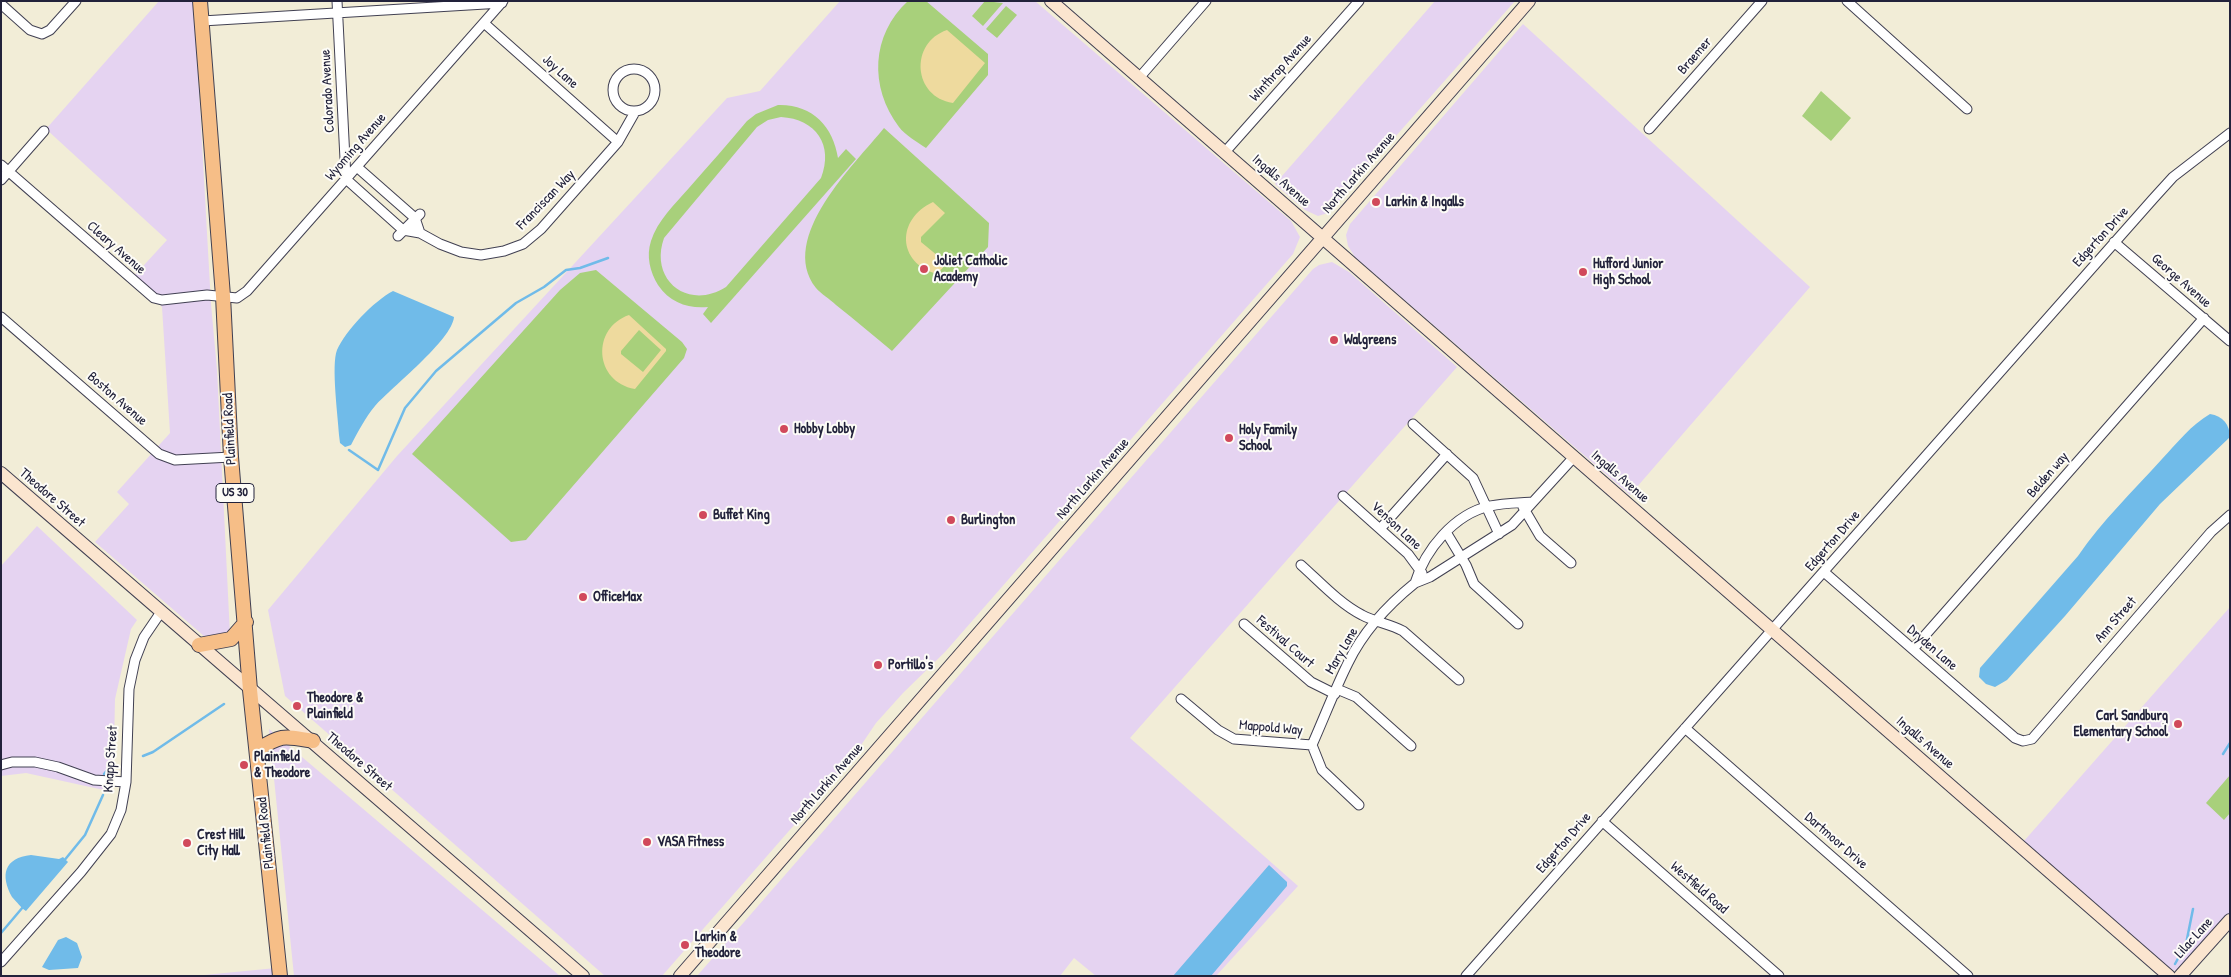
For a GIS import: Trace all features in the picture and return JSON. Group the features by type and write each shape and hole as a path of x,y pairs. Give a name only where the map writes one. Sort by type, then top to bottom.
{"main road":[{"name":"Plainfield Road","path":"200,1 223,296 231,457 246,622 250,690 258,750 280,976"},
{"name":"Ingalls Avenue","path":"1052,1 2169,976"},
{"name":"North Larkin Avenue","path":"680,976 1529,1"},
{"name":"Theodore Street","path":"1,473 583,976"},
{"path":"200,645 231,639 246,622"},
{"path":"258,750 273,740 284,736 312,741"},
{"name":"Lilac Lane","path":"2180,976 2228,926"}],"street":[{"path":"1,4 30,30 42,34 50,30 76,1"},
{"name":"Colorado Avenue","path":"337,1 346,179"},
{"path":"1139,78 1206,1"},
{"name":"Winthrop Avenue","path":"1225,152 1359,1"},
{"name":"Braemer","path":"1649,129 1762,1"},
{"path":"1847,1 1966,109"},
{"path":"202,21 503,2"},
{"name":"Wyoming Avenue","path":"223,296 238,298 247,290 503,2"},
{"name":"Joy Lane","path":"484,23 618,142"},
{"name":"Franciscan Way","path":"401,233 420,233 440,244 461,252 481,255 504,251 523,244 541,229 618,142 635,112 649,106 655,93 652,78 646,73 632,69 620,74 613,85 612,92 622,108 635,112"},
{"path":"1,180 44,131"},
{"name":"Edgerton Drive","path":"1466,976 2114,242 2174,177 2230,133"},
{"name":"Cleary Avenue","path":"1,165 154,298 162,300 206,295 223,296"},
{"path":"357,167 418,216 420,233"},
{"path":"346,179 401,233 418,216"},
{"name":"George Avenue","path":"2114,242 2230,341"},
{"name":"Boston Avenue","path":"1,317 159,454 175,460 231,457"},
{"name":"Belden way","path":"1913,649 2204,318"},
{"path":"1413,424 1473,478 1488,506 1499,534"},
{"path":"1380,529 1446,454"},
{"name":"Mary Lane","path":"1312,745 1348,662 1377,620 1415,583 1425,579 1499,534 1526,512 1532,502 1574,457"},
{"name":"Venson Lane","path":"1343,496 1408,554 1425,579"},
{"path":"1521,502 1540,536 1571,563"},
{"path":"1415,583 1419,568 1436,543 1460,520 1488,506 1532,502"},
{"name":"Ann Street","path":"2023,741 2032,739 2211,532 2230,515"},
{"path":"1446,532 1474,584 1518,624"},
{"path":"1301,565 1354,610 1403,631 1459,680"},
{"name":"Dryden Lane","path":"1824,572 2015,738 2023,741"},
{"name":"Knapp Street","path":"1,962 81,872 110,834 121,810 126,782 129,697 135,660 144,637 161,612"},
{"name":"Festival Court","path":"1244,624 1310,682 1356,697 1412,746"},
{"name":"Mappold Way","path":"1181,699 1218,730 1234,740 1312,745"},
{"name":"Dartmoor Drive","path":"1685,728 1968,976"},
{"path":"1312,745 1322,770 1359,804"},
{"path":"1,765 12,762 35,762 58,767 94,780 126,782"},
{"name":"Westfield Road","path":"1602,821 1779,976"}],"shaded area":[{"path":"159,1 194,1 211,304 217,370 230,635 219,649 95,542 129,504 117,492 170,433 162,307 134,276 167,240 46,129"},
{"path":"840,1 1035,1 1291,221 1300,237 1293,254 945,652 903,693 876,723 851,760 662,976 605,976 285,696 268,610 397,456 727,98 760,91"},
{"path":"1435,1 1515,1 1328,213 1318,216 1305,210 1275,184"},
{"name":"Hufford Junior High School","path":"1523,24 1810,287 1630,495 1355,257 1348,246 1346,235 1350,224"},
{"path":"1332,262 1349,272 1457,367 1130,738 1298,886 1216,976 1096,976 1074,958 1060,976 697,976 1313,269 1319,265"},
{"path":"37,526 137,620 131,629 115,699 113,792 26,773 1,776 1,566"},
{"name":"Carl Sandburg Elementary School","path":"2230,607 2230,915 2178,971 2172,970 2024,841"},
{"path":"269,729 560,976 294,976"},
{"path":"276,968 277,976 194,976"}],"green space":[{"path":"908,1 926,1 988,54 988,75 926,148 908,136 899,127 889,111 879,79 878,62 881,45 887,29"},
{"path":"985,1 1003,3 983,26 972,16"},
{"path":"1006,6 1017,15 997,38 986,29"},
{"path":"1821,91 1851,118 1831,141 1802,116"},
{"path":"778,105 801,108 819,119 826,127 835,146 838,158 846,149 856,159 711,323 703,314 708,307 680,304 668,296 658,285 651,269 650,247 654,234 667,213 747,121 756,114","holes":["781,117 793,119 812,128 819,136 825,155 821,178 726,287 712,294 698,295 686,293 675,287 667,278 662,267 661,253 664,238 757,127 768,120"]},
{"path":"884,128 989,223 988,247 892,351 816,288 807,268 806,247 813,225 824,203 839,181"},
{"path":"596,270 682,342 687,349 684,358 526,540 511,542 412,454 560,290 580,273"},
{"path":"2230,775 2230,813 2224,820 2206,803"}],"sand":[{"path":"947,30 985,63 953,103 940,99 930,91 924,81 921,69 922,57 926,46 935,37"},
{"path":"933,202 945,213 921,237 921,242 938,256 943,256 949,261 937,274 924,268 914,260 908,251 906,240 907,229 912,219"},
{"path":"629,315 666,349 635,389 621,384 611,376 605,366 602,354 603,342 608,331 617,322","holes":["639,330 661,350 643,372 621,354 621,351"]}],"water":[{"path":"393,291 454,317 451,327 433,350 375,406 351,445 345,447 340,443 336,404 335,357 337,350 361,317"},
{"path":"2210,414 2219,417 2225,422 2229,429 2230,437 2160,504 2065,616 2007,680 1995,687 1986,684 1979,677 1980,668 2078,556 2118,506 2184,435"},
{"path":"31,855 59,859 63,857 68,862 26,911 12,897 6,882 6,875 10,864 15,860"},
{"path":"1269,865 1287,882 1287,886 1211,976 1173,976"},
{"path":"66,937 77,943 82,957 78,968 49,970 42,967 58,940"}],"waterway":[{"path":"349,450 378,470 405,408 436,371 516,303 544,287 566,270 580,268 608,258"},
{"path":"143,756 153,752 224,704"},
{"path":"2223,754 2230,743"},
{"path":"104,774 113,763"},
{"path":"63,862 85,835 103,795"},
{"path":"1,933 23,907"},
{"path":"2175,964 2186,944 2193,909"}],"place":[{"name":"Larkin & Ingalls","path":"1376,202"},
{"name":"Joliet Catholic Academy","path":"924,269"},
{"name":"Hufford Junior High School","path":"1583,272"},
{"name":"Walgreens","path":"1334,340"},
{"name":"Hobby Lobby","path":"784,429"},
{"name":"Holy Family School","path":"1229,438"},
{"name":"Buffet King","path":"703,515"},
{"name":"Burlington","path":"951,520"},
{"name":"OfficeMax","path":"583,597"},
{"name":"Portillo's","path":"878,665"},
{"name":"Theodore & Plainfield","path":"297,706"},
{"name":"Carl Sandburg Elementary School","path":"2178,724"},
{"name":"Plainfield & Theodore","path":"244,765"},
{"name":"VASA Fitness","path":"647,842"},
{"name":"Crest Hill City Hall","path":"187,843"},
{"name":"Larkin & Theodore","path":"685,945"}]}
